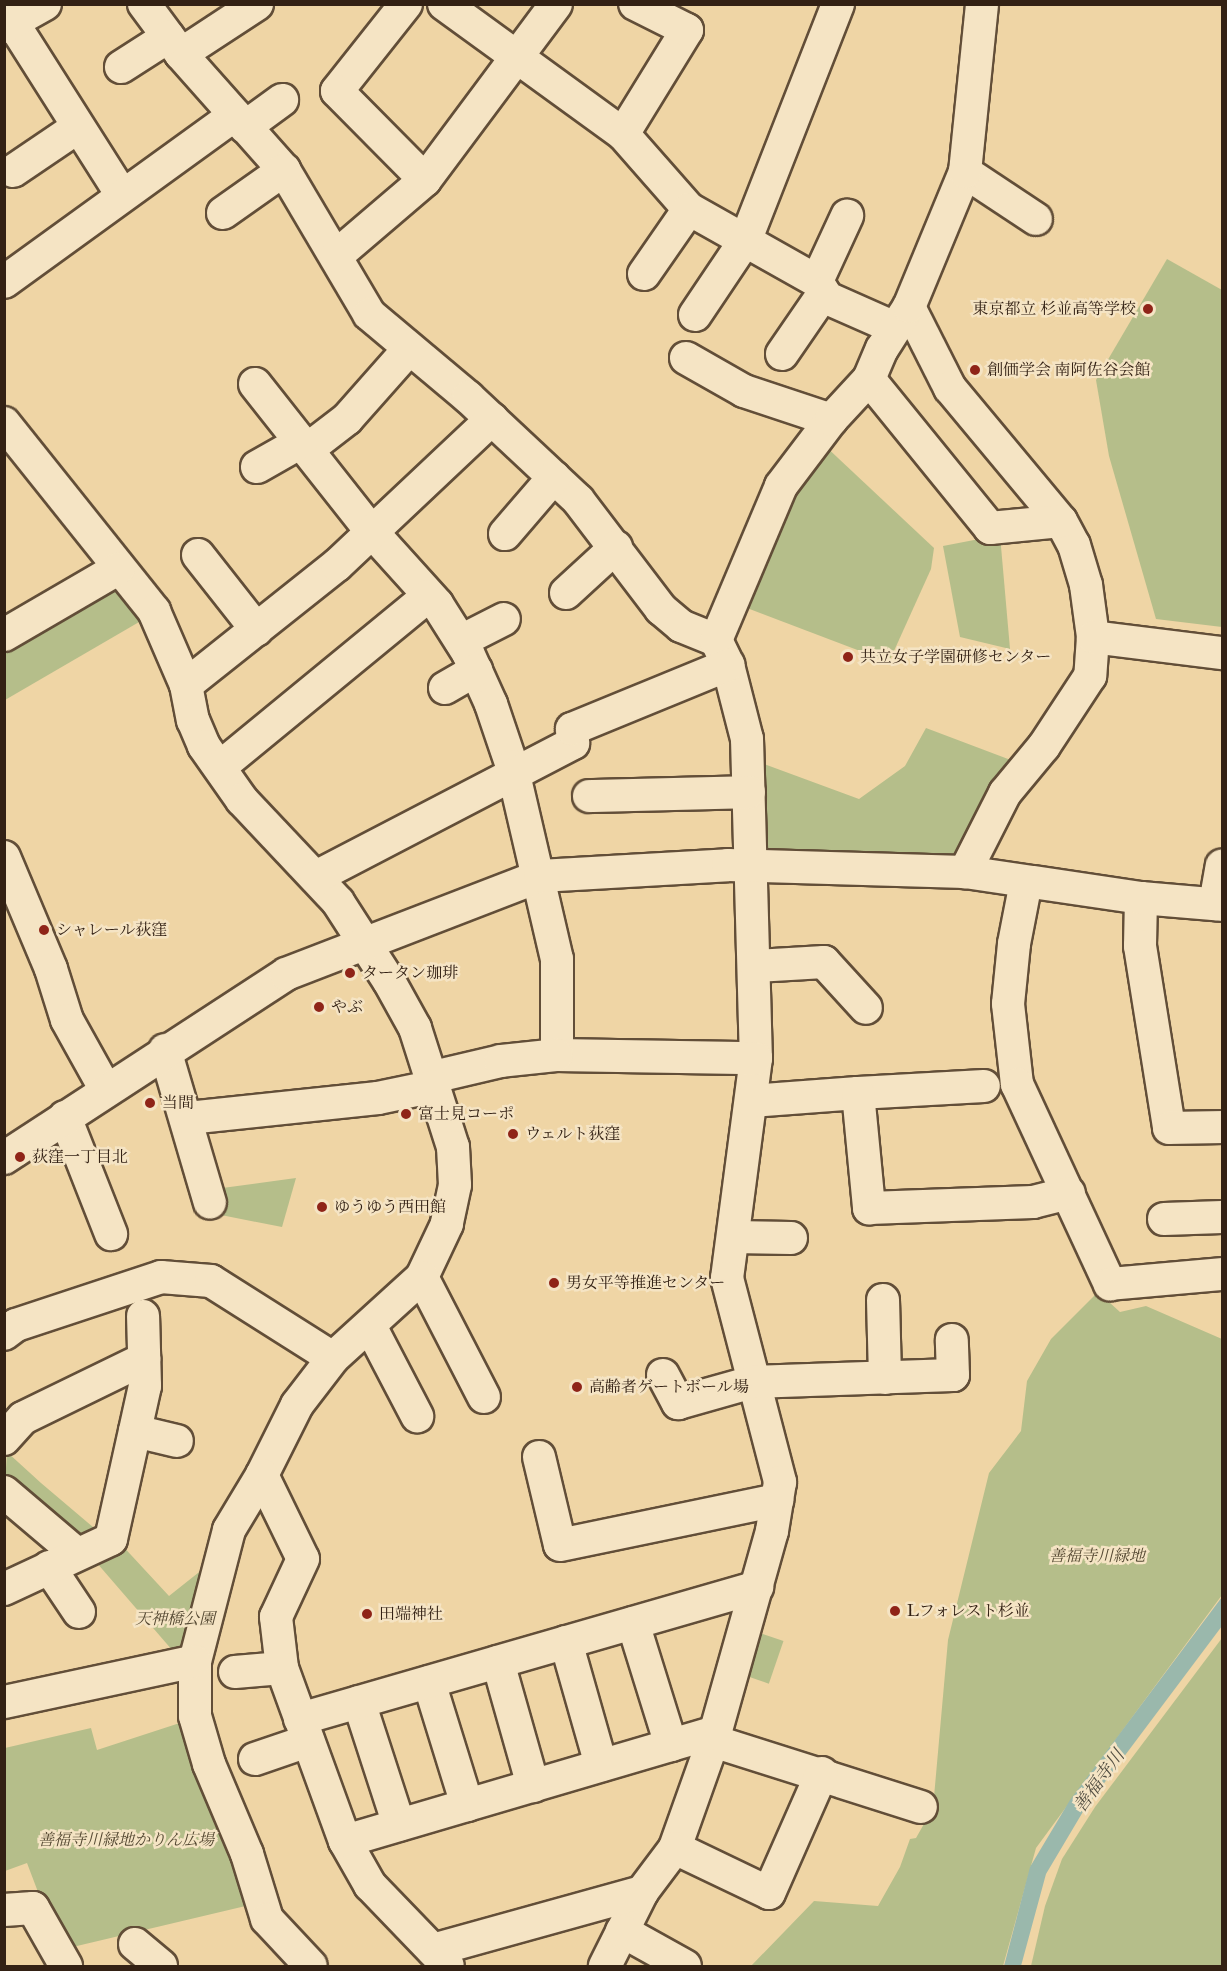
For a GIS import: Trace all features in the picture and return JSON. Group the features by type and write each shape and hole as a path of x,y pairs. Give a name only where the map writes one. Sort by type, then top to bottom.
{"street":[{"path":"45,4 8,19 122,195"},
{"path":"144,4 175,46 284,170 369,314 468,397 554,477 616,547 660,609 722,653"},
{"path":"121,67 175,46 257,4"},
{"path":"406,4 337,91 425,180"},
{"path":"444,4 514,58 623,134 688,209 747,239 821,287 827,298 902,317 950,388 1061,521 1074,545 1086,585 1092,637 1090,676 1044,746 1005,793 965,872"},
{"path":"336,256 425,180 556,4"},
{"path":"623,134 687,30 635,4"},
{"path":"695,315 747,239 838,4"},
{"path":"605,1966 642,1892 675,1848 715,1736 757,1587 780,1482 752,1382 727,1278 756,1058 756,966 747,739 722,653 781,486 831,420 869,379 902,317 965,172 982,4"},
{"path":"4,282 122,195 240,121 282,100"},
{"path":"12,171 78,128"},
{"path":"223,213 284,170"},
{"path":"965,172 1036,219"},
{"path":"644,274 688,209"},
{"path":"782,354 821,287 847,216"},
{"path":"257,467 304,445 347,419 409,349"},
{"path":"686,358 744,391 831,420"},
{"path":"869,379 990,528 1061,521"},
{"path":"255,384 372,532 428,596 461,641 476,670 491,704 513,776 540,876 558,959 557,1055"},
{"path":"186,685 257,630 311,570 372,532 492,419"},
{"path":"4,423 154,611 186,685 193,720 204,746 242,800 316,877 364,941 415,1028 434,1081 453,1147 455,1185 447,1224 422,1277 333,1358 297,1405 262,1475 229,1530 195,1661 195,1716 267,1918 311,1966"},
{"path":"505,534 554,477"},
{"path":"566,593 616,547"},
{"path":"198,555 257,630"},
{"path":"4,636 119,568"},
{"path":"220,767 428,596"},
{"path":"461,641 504,619"},
{"path":"1092,637 1222,653"},
{"path":"316,877 513,776 573,742 572,729 722,653"},
{"path":"445,688 476,670"},
{"path":"590,796 654,805 749,792"},
{"path":"4,857 51,969 67,1020 106,1090"},
{"path":"4,1158 165,1050 286,974 364,941 540,876 752,866 965,872 1141,898 1219,905 1222,866"},
{"path":"1026,882 1014,944 1008,1004 1017,1084 1110,1284 1222,1274"},
{"path":"1141,898 1140,946 1169,1128 1222,1127"},
{"path":"756,966 824,962 866,1008"},
{"path":"165,1050 188,1118 210,1203"},
{"path":"188,1118 378,1098 501,1061 557,1055 756,1058"},
{"path":"751,1101 984,1086"},
{"path":"858,1093 869,1209 1033,1202 1069,1193"},
{"path":"65,1117 111,1234"},
{"path":"1164,1219 1222,1217"},
{"path":"733,1237 791,1238"},
{"path":"4,1334 16,1325 160,1277 211,1281 333,1358"},
{"path":"422,1277 473,1388"},
{"path":"883,1300 885,1378"},
{"path":"4,1589 111,1539 145,1386 143,1316"},
{"path":"370,1326 417,1416"},
{"path":"663,1375 678,1403 752,1382 953,1375 952,1340"},
{"path":"4,1439 23,1418 144,1359"},
{"path":"135,1431 177,1441"},
{"path":"533,1470 551,1546 777,1500"},
{"path":"262,1475 303,1559 276,1617 282,1668 345,1841 370,1885 440,1958 642,1892"},
{"path":"4,1492 77,1554"},
{"path":"49,1568 79,1611"},
{"path":"255,1759 359,1701 757,1587"},
{"path":"633,1623 671,1745"},
{"path":"566,1642 601,1765"},
{"path":"4,1702 195,1661"},
{"path":"498,1662 532,1786"},
{"path":"235,1672 282,1668"},
{"path":"429,1682 467,1805"},
{"path":"359,1701 399,1825"},
{"path":"345,1841 671,1745 715,1736 921,1808"},
{"path":"675,1848 769,1893 822,1773"},
{"path":"4,1911 33,1908 66,1966"},
{"path":"622,1931 685,1966"}],"green space":[{"path":"1167,259 1222,290 1222,627 1156,619 1109,456 1096,380"},
{"path":"822,443 934,548 931,569 889,662 739,605 787,489"},
{"path":"1000,535 1010,649 960,637 943,546"},
{"path":"111,582 146,618 5,700 5,647"},
{"path":"926,728 1016,762 956,864 758,851 756,761 859,799 905,766"},
{"path":"296,1178 282,1227 221,1215 215,1189"},
{"name":"善福寺川緑地","path":"1098,1292 1120,1312 1146,1306 1222,1339 1222,1595 1036,1848 1003,1966 751,1966 814,1901 878,1906 900,1867 910,1839 916,1838 933,1808 948,1640 989,1473 1021,1431 1027,1381 1051,1339"},
{"path":"7,1452 100,1533 82,1541 5,1484"},
{"name":"天神橋公園","path":"119,1542 169,1596 208,1565 179,1658 90,1555"},
{"path":"757,1632 783,1641 769,1684 742,1675"},
{"path":"1222,1638 1222,1966 1031,1966 1045,1906 1062,1859 1095,1807"},
{"name":"善福寺川緑地かりん広場","path":"192,1719 254,1904 60,1950 27,1863 5,1871 5,1748 91,1728 97,1750"}],"water":[{"name":"善福寺川","path":"1222,1597 1222,1626 1084,1810 1046,1874 1021,1966 1004,1966 1030,1867 1070,1800"}],"place":[{"name":"東京都立 杉並高等学校","path":"1148,309"},
{"name":"創価学会 南阿佐谷会館","path":"975,370"},
{"name":"共立女子学園研修センター","path":"848,657"},
{"name":"シャレール荻窪","path":"44,930"},
{"name":"タータン珈琲","path":"350,973"},
{"name":"やぶ","path":"319,1007"},
{"name":"当間","path":"150,1103"},
{"name":"富士見コーポ","path":"406,1114"},
{"name":"ウェルト荻窪","path":"513,1134"},
{"name":"荻窪一丁目北","path":"20,1157"},
{"name":"ゆうゆう西田館","path":"322,1207"},
{"name":"男女平等推進センター","path":"554,1283"},
{"name":"高齢者ゲートボール場","path":"577,1387"},
{"name":"Lフォレスト杉並","path":"895,1611"},
{"name":"田端神社","path":"367,1614"}]}
